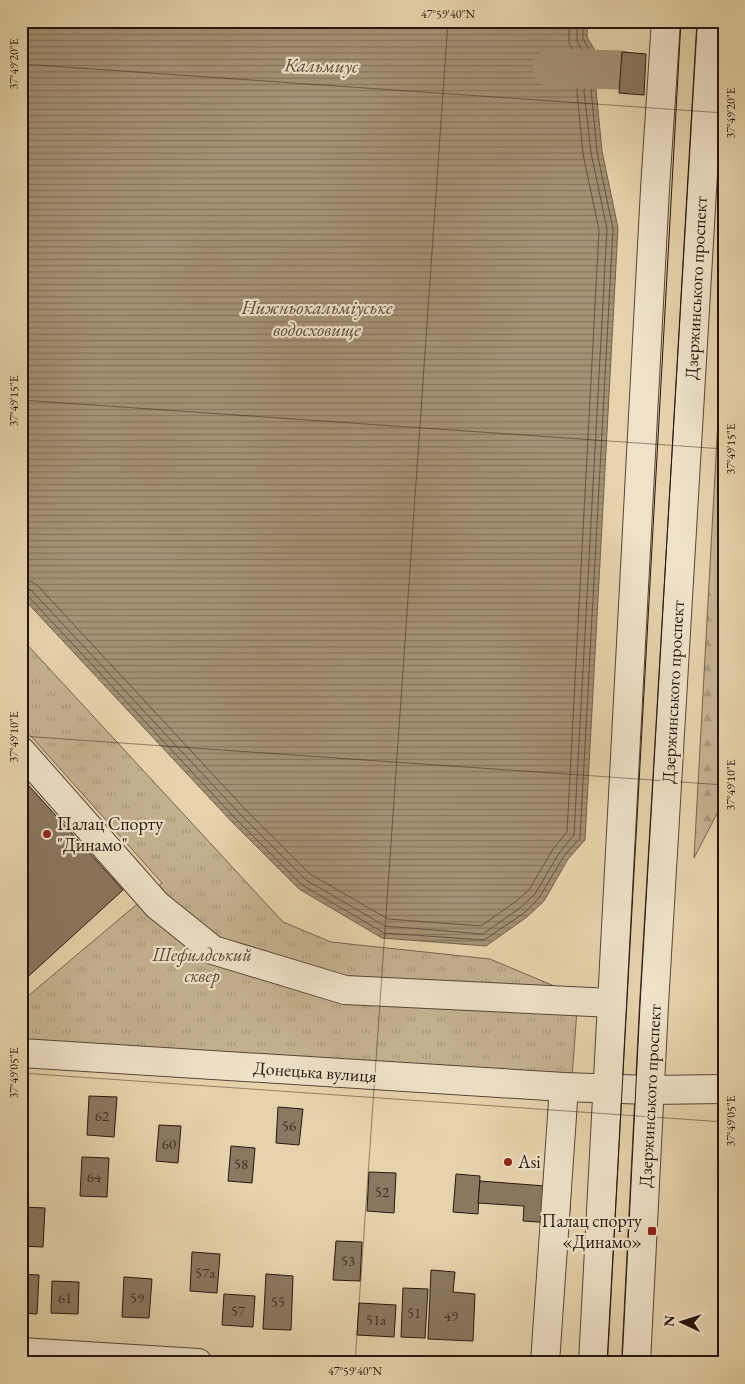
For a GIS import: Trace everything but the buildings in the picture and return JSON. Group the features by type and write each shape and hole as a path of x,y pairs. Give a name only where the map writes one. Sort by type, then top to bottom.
{"street":[{"path":"593,1363 665,24"},
{"name":"Дзержинського проспект","path":"636,1363 650,1090 712,26"},
{"path":"21,751 157,905 213,950 345,990 612,1003"},
{"name":"Донецька вулиця","path":"21,1053 564,1087 650,1090 724,1089"},
{"path":"545,1363 564,1087"},
{"path":"37,1356 198,1363"}],"green space":[{"path":"724,310 724,800 694,858"},
{"name":"Шефилдський сквер","path":"21,638 283,922 331,942 490,959 578,996 572,1078 21,1045 21,1002 162,883 21,725"}],"water":[{"name":"Нижньокальміуське водосховище","path":"21,21 588,21 587,37 606,69 596,89 602,151 618,228 585,840 568,859 544,901 527,917 486,946 382,938 299,889 231,821 21,596"}],"waterway":[{"name":"Кальмиус","path":"552,68 621,70"}],"tram line":[{"path":"607,1363 681,21"},
{"path":"622,1363 640,1005 697,21"}],"place":[{"name":"Палац Спорту \"Динамо\"","path":"47,834"},
{"name":"Asi","path":"508,1162"},
{"name":"Палац спорту «Динамо»","path":"652,1231"}]}
